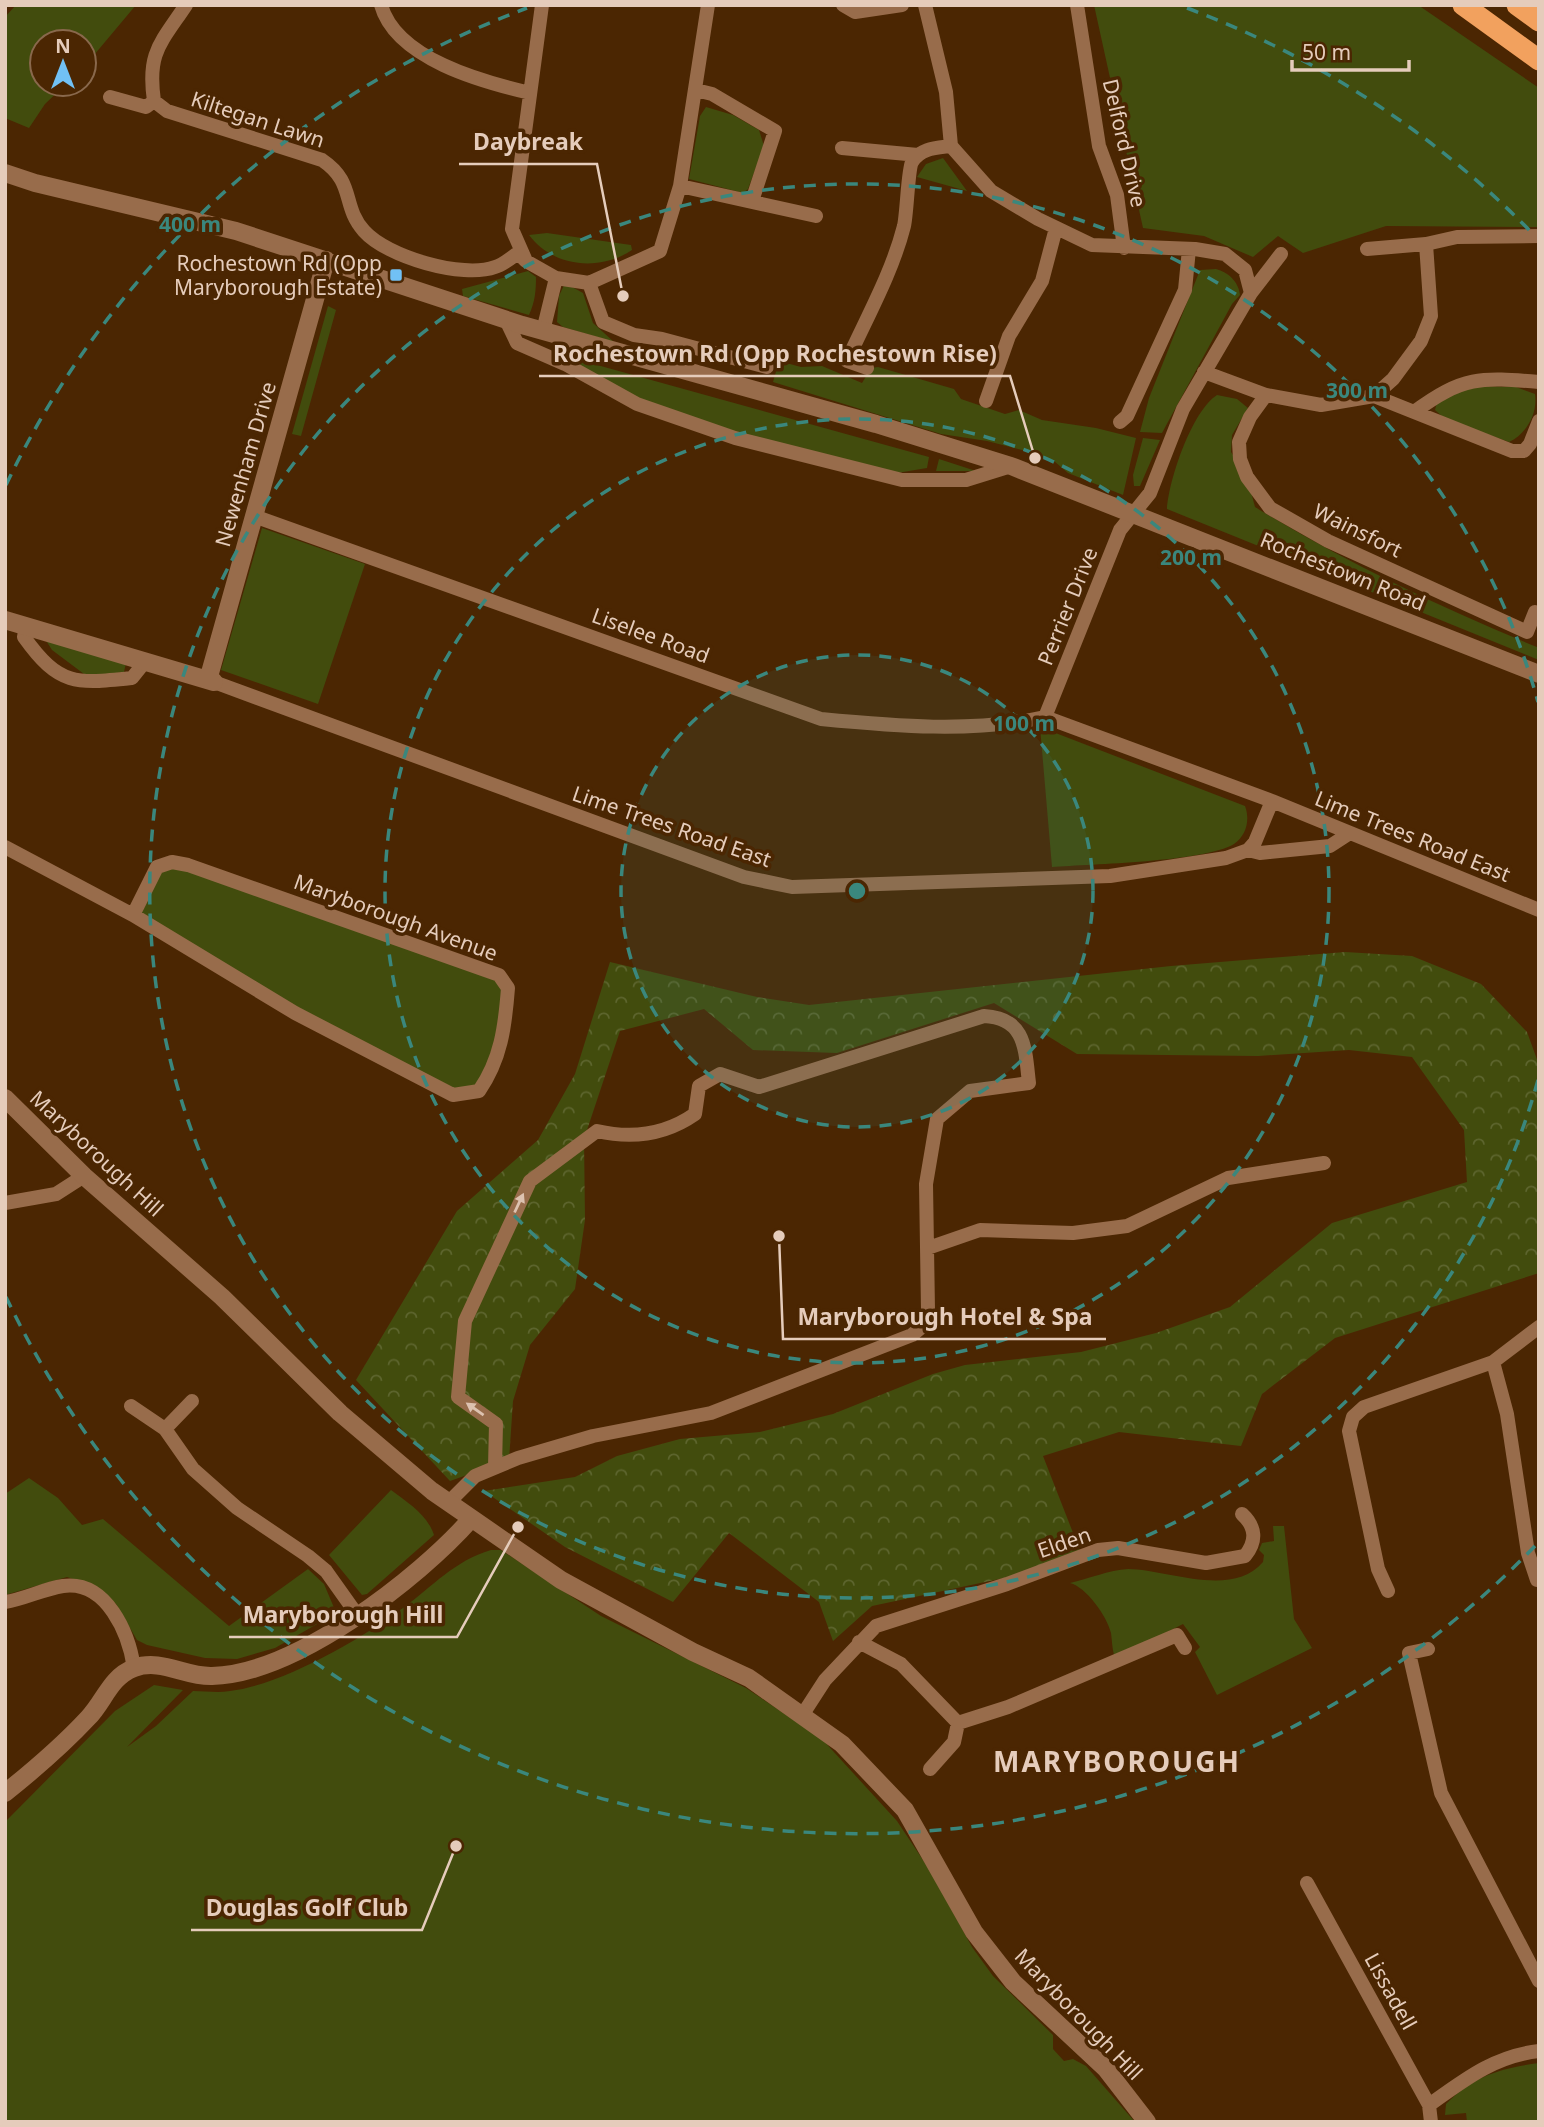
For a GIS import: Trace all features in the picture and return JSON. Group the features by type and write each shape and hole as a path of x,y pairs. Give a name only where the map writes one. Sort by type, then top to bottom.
{"highway":[{"path":"1456,5 1471,11 1539,60"},
{"path":"1517,5 1539,21"}],"street":[{"path":"110,97 146,107 154,101 150,73 157,49 186,5"},
{"path":"381,5 388,21 409,42 452,71 530,93"},
{"path":"542,5 512,229 526,261 556,278 589,283 660,251 680,186 708,5"},
{"path":"843,5 855,12 902,5"},
{"path":"925,5 946,92 951,146 991,191 1092,245 1189,249 1226,254 1245,270 1251,293"},
{"name":"Delford Drive","path":"1077,5 1099,146 1117,195 1124,248"},
{"path":"696,90 712,94 775,131 752,201"},
{"name":"Kiltegan Lawn","path":"154,101 167,111 186,119 322,160 339,171 352,212 364,231 396,251 422,262 478,270 496,267 518,253 526,261"},
{"path":"867,368 847,361 896,252 910,192 910,165 918,155 930,149 951,146"},
{"path":"842,148 918,155"},
{"name":"Rochestown Road","path":"5,173 35,183 236,231 506,320 876,424 1011,466 1539,674"},
{"path":"680,186 816,216"},
{"path":"986,401 1009,336 1042,281 1056,228"},
{"path":"1367,248 1426,244 1457,237 1539,236"},
{"path":"1374,396 1393,379 1420,341 1431,316 1426,244"},
{"path":"1120,422 1127,416 1185,290 1189,249"},
{"name":"Perrier Drive","path":"1045,718 1120,530 1150,493 1183,409 1251,293 1281,254"},
{"name":"Newenham Drive","path":"211,681 326,260"},
{"path":"543,331 556,278"},
{"path":"589,283 603,322 634,335 662,339 767,367"},
{"path":"506,320 517,342 565,364 636,404 735,438 902,480 966,480 1011,466"},
{"path":"1204,372 1266,395 1321,405 1374,396 1512,451 1524,451 1530,444 1539,421"},
{"path":"1413,411 1442,391 1466,381 1494,379 1539,382"},
{"name":"Wainsfort","path":"1266,395 1250,417 1239,442 1240,459 1247,477 1270,508 1328,541 1527,632 1535,612"},
{"name":"Liselee Road","path":"254,516 821,719 884,725 979,725 1045,718"},
{"path":"5,620 211,681"},
{"path":"26,626 24,637 38,657 60,675 83,683 132,678 144,663"},
{"name":"Lime Trees Road East","path":"211,681 766,883 792,887 1110,876 1226,858 1248,850 1260,853 1330,846 1350,834"},
{"name":"Lime Trees Road East","path":"1045,718 1272,802 1539,910"},
{"path":"1248,850 1255,842 1272,802"},
{"name":"Maryborough Avenue","path":"5,847 133,915 295,1013 453,1095 479,1091 492,1072 504,1035 508,988 499,975 172,862 157,867 133,915"},
{"path":"448,1503 475,1476 495,1467 593,1436 711,1413 912,1335 924,1325 928,1310 926,1184 937,1119 970,1091 1029,1083 1021,1037 1013,1023 999,1016 984,1016 760,1087 720,1074 699,1086 695,1114 677,1126 632,1136 597,1131 530,1181 465,1321 458,1397 496,1424 495,1467"},
{"name":"Maryborough Hill","path":"5,1098 84,1176 222,1297 340,1413 448,1503 561,1580 693,1652 749,1678 842,1744 905,1810 974,1932 1013,1982 1106,2069 1147,2122"},
{"path":"928,1248 980,1230 1073,1233 1127,1226 1228,1178 1324,1163"},
{"path":"5,1203 56,1195 84,1176"},
{"path":"1388,1591 1378,1569 1349,1432 1353,1417 1364,1407 1493,1362 1539,1327"},
{"path":"1493,1362 1507,1414 1528,1553 1537,1580"},
{"path":"165,1429 191,1401"},
{"path":"131,1406 165,1429 193,1469 237,1508 326,1571 358,1616"},
{"name":"Elden","path":"803,1714 825,1680 876,1626 1007,1584 1098,1550 1118,1548 1206,1563 1245,1556 1252,1547 1254,1532 1250,1521 1241,1514"},
{"path":"5,1793 40,1767 92,1715 110,1685 134,1668 164,1665 211,1676 237,1673 273,1662 358,1616 446,1548 471,1519"},
{"path":"5,1602 65,1586 83,1588 114,1612 124,1630 134,1668"},
{"path":"958,1723 1008,1707 1177,1635 1185,1648"},
{"path":"859,1642 901,1664 958,1723"},
{"path":"1428,1649 1409,1653 1441,1793 1539,1981"},
{"path":"930,1769 954,1742 958,1723"},
{"name":"Lissadell","path":"1307,1883 1429,2105 1431,2122"},
{"path":"1429,2105 1487,2064 1520,2053 1539,2051"}],"green space":[{"path":"16,5 136,5 98,50 98,28 28,28 28,98 51,98 29,128 5,118 5,17"},
{"path":"1094,5 1418,5 1539,88 1539,227 1386,226 1303,253 1278,236 1253,257 1204,236 1143,228"},
{"path":"706,107 733,115 759,130 764,146 748,189 743,193 689,179 700,116"},
{"path":"943,158 967,191 917,177 926,164"},
{"path":"547,233 631,245 632,250 605,261 577,263 551,254 529,235"},
{"path":"1216,269 1232,278 1240,295 1232,304 1162,433 1140,432 1149,398 1200,270"},
{"path":"528,271 536,277 535,296 529,315 463,296 462,289"},
{"path":"565,283 583,293 593,323 614,342 563,327 557,322 559,296"},
{"path":"328,306 336,310 301,436 292,434"},
{"path":"543,350 929,457 927,468 897,473 734,434 638,399"},
{"path":"779,361 801,367 822,366 862,383 871,368 878,367 954,389 961,399 1005,414 1019,410 1042,420 1096,428 1136,438 1123,495 1068,473 1054,461 1034,453 987,441 941,434 773,382"},
{"path":"1474,386 1516,387 1535,394 1533,416 1521,434 1509,442 1445,419 1435,410 1437,402"},
{"path":"1217,395 1237,399 1248,408 1232,435 1231,452 1247,477 1255,507 1358,565 1428,600 1537,647 1539,643 1539,660 1167,509 1172,481 1183,447 1199,415"},
{"path":"1143,438 1160,440 1140,486 1134,486 1133,475"},
{"path":"939,459 976,471 936,471"},
{"path":"262,528 365,564 318,704 221,670"},
{"path":"45,639 126,663 124,672 88,677 52,650"},
{"path":"1040,727 1245,806 1245,831 1234,844 1198,855 1052,867"},
{"path":"172,862 499,975 508,988 484,1084 447,1092 133,915 157,867"},
{"path":"1345,952 1412,956 1481,984 1527,1032 1539,1065 1539,1273 1335,1338 1262,1394 1241,1446 1119,1432 1043,1456 1084,1561 872,1606 833,1641 819,1602 729,1533 673,1602 565,1547 484,1491 575,1477 617,1456 680,1439 760,1432 833,1414 933,1374 965,1365 1081,1352 1156,1333 1230,1307 1332,1223 1467,1182 1464,1130 1412,1057 1349,1050 1258,1056 1077,1054 994,1003 837,1053 753,1050 704,1009 620,1031 584,1139 585,1220 575,1289 530,1345 513,1401 509,1460 450,1481 356,1380 457,1211 538,1140 575,1074 610,962 757,997 809,1005 1171,966"},
{"path":"29,1478 58,1498 82,1525 103,1519 229,1626 308,1569 324,1584 335,1610 326,1619 275,1648 237,1659 205,1658 147,1645 137,1640 116,1604 91,1585 67,1577 5,1595 5,1494"},
{"path":"391,1490 422,1515 434,1535 367,1594 362,1595 329,1555"},
{"path":"1273,1526 1284,1526 1294,1619 1312,1648 1217,1695 1195,1652 1200,1647 1183,1624 1128,1652 1114,1655 1109,1626 1100,1611 1083,1590 1070,1583 1128,1569 1198,1579 1234,1579 1250,1573 1263,1562 1264,1555 1259,1550 1262,1543 1274,1541"},
{"path":"491,1550 501,1550 601,1616 746,1688 822,1739 897,1821 929,1869 972,1947 993,1976 1053,2035 1053,2049 1064,2061 1073,2059 1086,2066 1135,2122 5,2122 5,1822 115,1711 154,1685 183,1690 127,1747 156,1726 193,1691 225,1692 251,1687 297,1670 366,1633 455,1567"},
{"path":"1539,2063 1539,2122 1467,2122 1466,2113 1445,2115 1446,2104 1477,2080 1500,2071"}],"place":[{"name":"Rochestown Rd (Opp Maryborough Estate)","path":"396,275"},
{"name":"Daybreak","path":"623,296"},
{"name":"Rochestown Rd (Opp Rochestown Rise)","path":"1035,458"},
{"name":"Maryborough Hotel & Spa","path":"779,1236"},
{"name":"Maryborough Hill","path":"518,1527"},
{"name":"Douglas Golf Club","path":"456,1846"}],"district":[{"name":"MARYBOROUGH","path":"1117,1761"}]}
